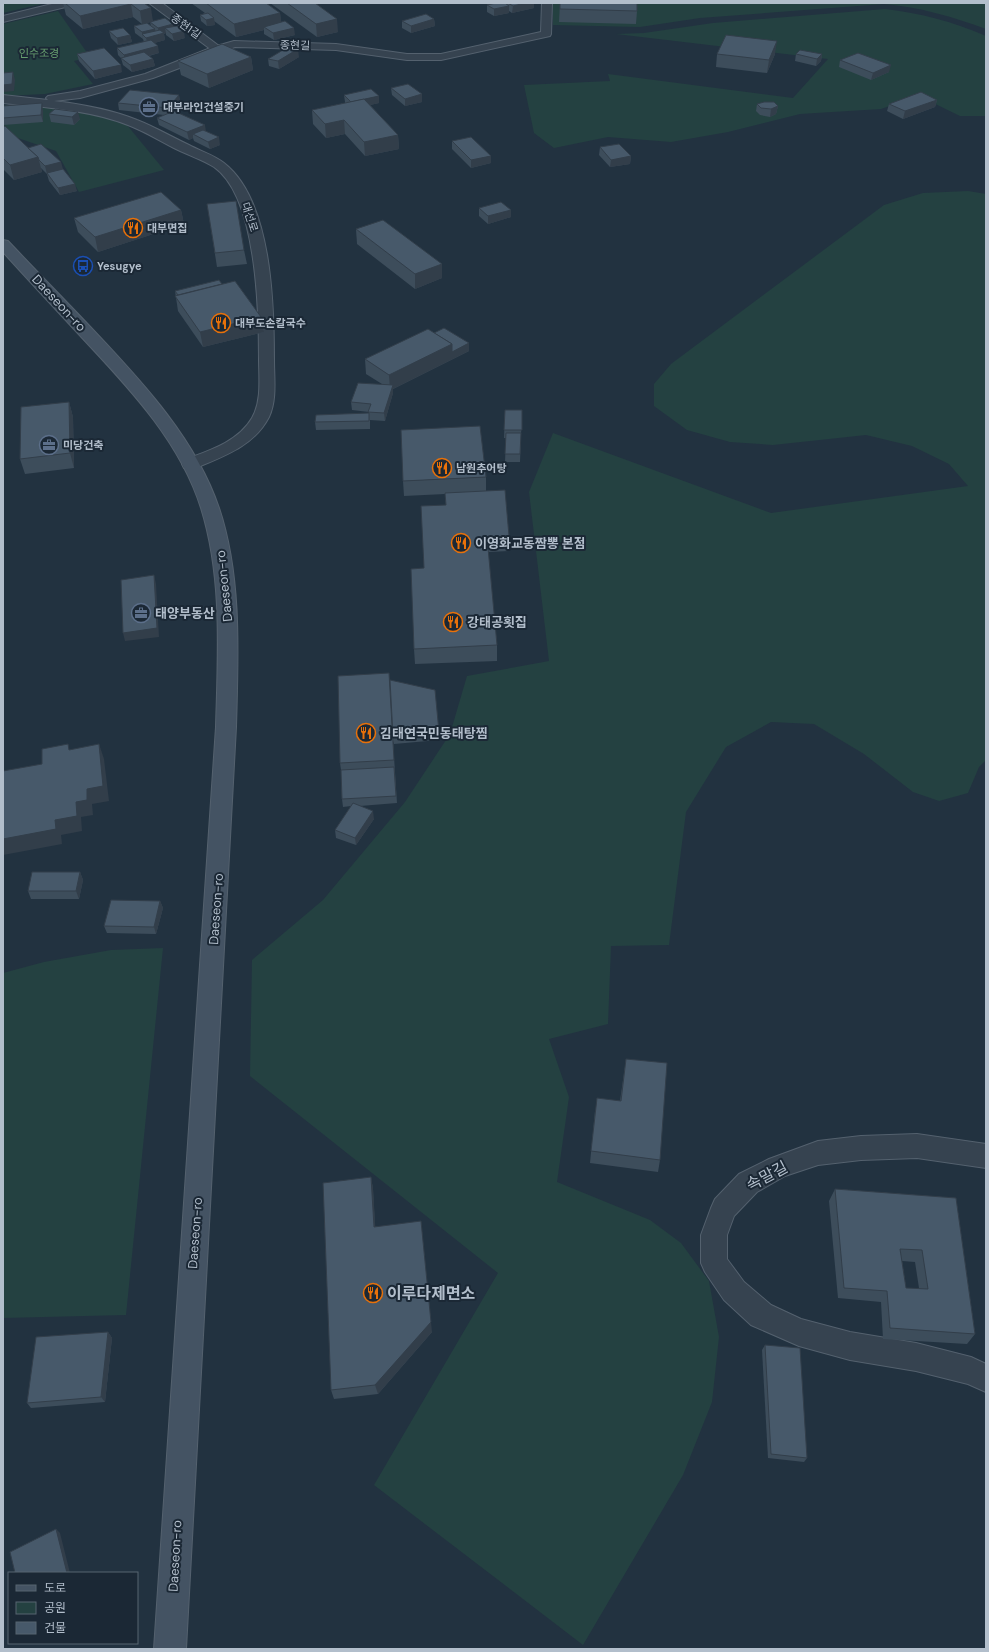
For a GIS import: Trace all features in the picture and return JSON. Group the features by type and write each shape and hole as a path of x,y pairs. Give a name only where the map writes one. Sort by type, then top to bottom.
{"street":[{"path":"3,19 70,3"},
{"name":"종현1길","path":"155,3 217,49"},
{"name":"Daeseon-ro","path":"3,244 107,355 151,405 190,464 196,474 210,508 220,548 226,591 228,640 226,727 170,1649"}],"lane":[{"name":"종현길","path":"19,100 80,94 112,86 148,76 217,49 234,44 248,43 336,47 407,56 441,57 546,34 547,3"},
{"name":"대선로","path":"3,99 87,110 132,122 219,165 238,186 256,238 262,268 265,308 266,404 255,428 244,438 226,449 190,464"},
{"name":"속말길","path":"986,1156 917,1146 861,1148 818,1153 778,1167 748,1183 724,1208 714,1235 714,1263 734,1291 761,1315 806,1334 850,1346 916,1357 971,1371 986,1378"}],"green space":[{"path":"3,3 46,3 3,13"},
{"path":"553,3 986,3 986,29 936,13 910,7 884,4 700,18 640,27 553,25"},
{"path":"885,9 937,19 962,26 986,36 985,116 960,116 919,96 881,109 800,114 728,132 671,142 608,137 554,148 534,133 524,85 610,81 608,74 793,98 828,59 616,34 644,33 713,23"},
{"name":"인수조경","path":"58,11 90,57 74,61 93,84 45,94 3,96 3,24"},
{"path":"3,105 55,108 88,113 127,125 164,170 79,192 56,151 3,133"},
{"path":"968,191 986,194 986,760 979,767 968,793 939,801 913,792 864,754 814,724 771,722 726,747 686,812 669,945 611,946 608,1024 549,1039 569,1097 557,1182 650,1220 681,1243 709,1281 719,1337 712,1402 683,1475 583,1645 374,1485 498,1273 250,1076 252,960 323,900 405,802 450,734 467,676 549,661 529,492 553,433 771,513 968,486 949,464 912,446 866,435 773,445 730,442 687,430 654,406 654,384 671,364 884,205 923,193"},
{"path":"163,948 126,1315 3,1318 3,973 44,962 111,950"}],"building":[{"path":"65,3 144,3 151,8 140,11 131,4 80,16"},
{"path":"206,3 266,3 280,13 234,24"},
{"path":"287,3 315,3 337,19 316,24"},
{"path":"505,3 509,6 494,9 487,5"},
{"path":"508,3 525,3 513,6"},
{"path":"560,3 637,3 637,11 560,9"},
{"path":"208,13 214,18 206,20 200,15"},
{"path":"426,14 434,19 411,26 402,21"},
{"path":"165,18 173,24 158,28 150,22"},
{"path":"285,21 294,28 273,33 264,27"},
{"path":"147,23 155,29 142,32 134,26"},
{"path":"177,26 184,31 172,34 165,28"},
{"path":"123,28 130,35 117,38 109,31"},
{"path":"160,30 164,33 146,38 142,34"},
{"path":"726,35 777,41 769,60 717,54"},
{"path":"151,40 158,46 124,55 117,48"},
{"path":"222,44 251,57 207,74 178,61"},
{"path":"288,47 298,49 278,61 268,59"},
{"path":"104,48 121,65 93,71 77,54"},
{"path":"800,50 822,54 817,59 796,54"},
{"path":"144,52 153,59 130,65 121,58"},
{"path":"858,53 891,65 873,73 840,60"},
{"path":"13,72 12,84 3,85 3,73"},
{"path":"408,84 422,94 405,99 391,88"},
{"path":"371,89 379,96 351,102 344,95"},
{"path":"130,90 179,95 168,108 118,103"},
{"path":"921,92 937,100 905,111 889,104"},
{"path":"364,99 398,135 364,142 344,120 325,124 312,110"},
{"path":"774,102 778,106 771,109 761,108 757,104"},
{"path":"42,103 41,115 3,118 3,106"},
{"path":"55,109 78,112 72,117 49,114"},
{"path":"174,111 205,125 187,132 157,118"},
{"path":"5,126 38,157 10,165 3,158 3,127"},
{"path":"203,130 219,137 208,142 193,134"},
{"path":"471,137 491,156 471,160 452,141"},
{"path":"41,144 61,162 45,166 28,148"},
{"path":"619,144 631,156 611,160 600,147"},
{"path":"63,169 75,184 58,188 47,173"},
{"path":"161,192 181,210 95,237 74,218"},
{"path":"236,201 244,250 215,253 207,204"},
{"path":"501,202 511,210 488,216 479,208"},
{"path":"383,220 442,264 415,274 356,229"},
{"path":"219,280 222,284 178,295 175,291"},
{"path":"235,281 261,317 200,332 175,296"},
{"path":"444,328 469,343 452,352 452,344 434,333"},
{"path":"428,329 452,344 389,375 365,359"},
{"path":"358,383 393,385 384,413 368,412 371,404 351,402"},
{"path":"69,402 70,453 20,459 21,407"},
{"path":"505,410 522,410 522,430 504,430"},
{"path":"369,413 369,421 315,422 316,415"},
{"path":"480,426 486,477 403,481 401,430"},
{"path":"506,433 521,433 520,454 505,454"},
{"path":"505,490 509,536 487,537 497,645 414,649 411,569 424,568 421,506 446,505 445,493"},
{"path":"154,575 157,628 123,633 121,580"},
{"path":"389,673 394,760 340,763 338,676"},
{"path":"390,680 435,690 439,732 393,736"},
{"path":"68,744 69,750 99,744 103,786 87,789 87,800 76,802 77,816 55,820 56,829 3,839 3,771 42,764 42,749"},
{"path":"394,767 396,796 342,799 341,770"},
{"path":"353,803 373,811 355,838 335,830"},
{"path":"32,872 80,872 76,891 28,891"},
{"path":"111,900 160,901 154,927 104,926"},
{"path":"626,1059 667,1063 660,1160 591,1151 597,1098 621,1101"},
{"path":"371,1177 374,1227 421,1221 431,1322 375,1385 331,1390 323,1183"},
{"path":"835,1189 956,1198 975,1334 890,1328 887,1291 844,1288","holes":["900,1249 922,1250 928,1289 906,1288"]},
{"path":"108,1332 101,1397 27,1403 36,1337"},
{"path":"765,1345 800,1348 807,1458 771,1454"},
{"path":"56,1529 67,1572 15,1572 10,1552"}],"place":[{"name":"대부라인건설중기","path":"149,107"},
{"name":"대부면집","path":"133,228"},
{"name":"Yesugye","path":"83,266"},
{"name":"대부도손칼국수","path":"221,323"},
{"name":"미당건축","path":"49,445"},
{"name":"남원추어탕","path":"442,468"},
{"name":"이영화교동짬뽕 본점","path":"461,543"},
{"name":"태양부동산","path":"141,613"},
{"name":"강태공횟집","path":"453,622"},
{"name":"김태연국민동태탕찜","path":"366,733"},
{"name":"이루다제면소","path":"373,1293"}]}
